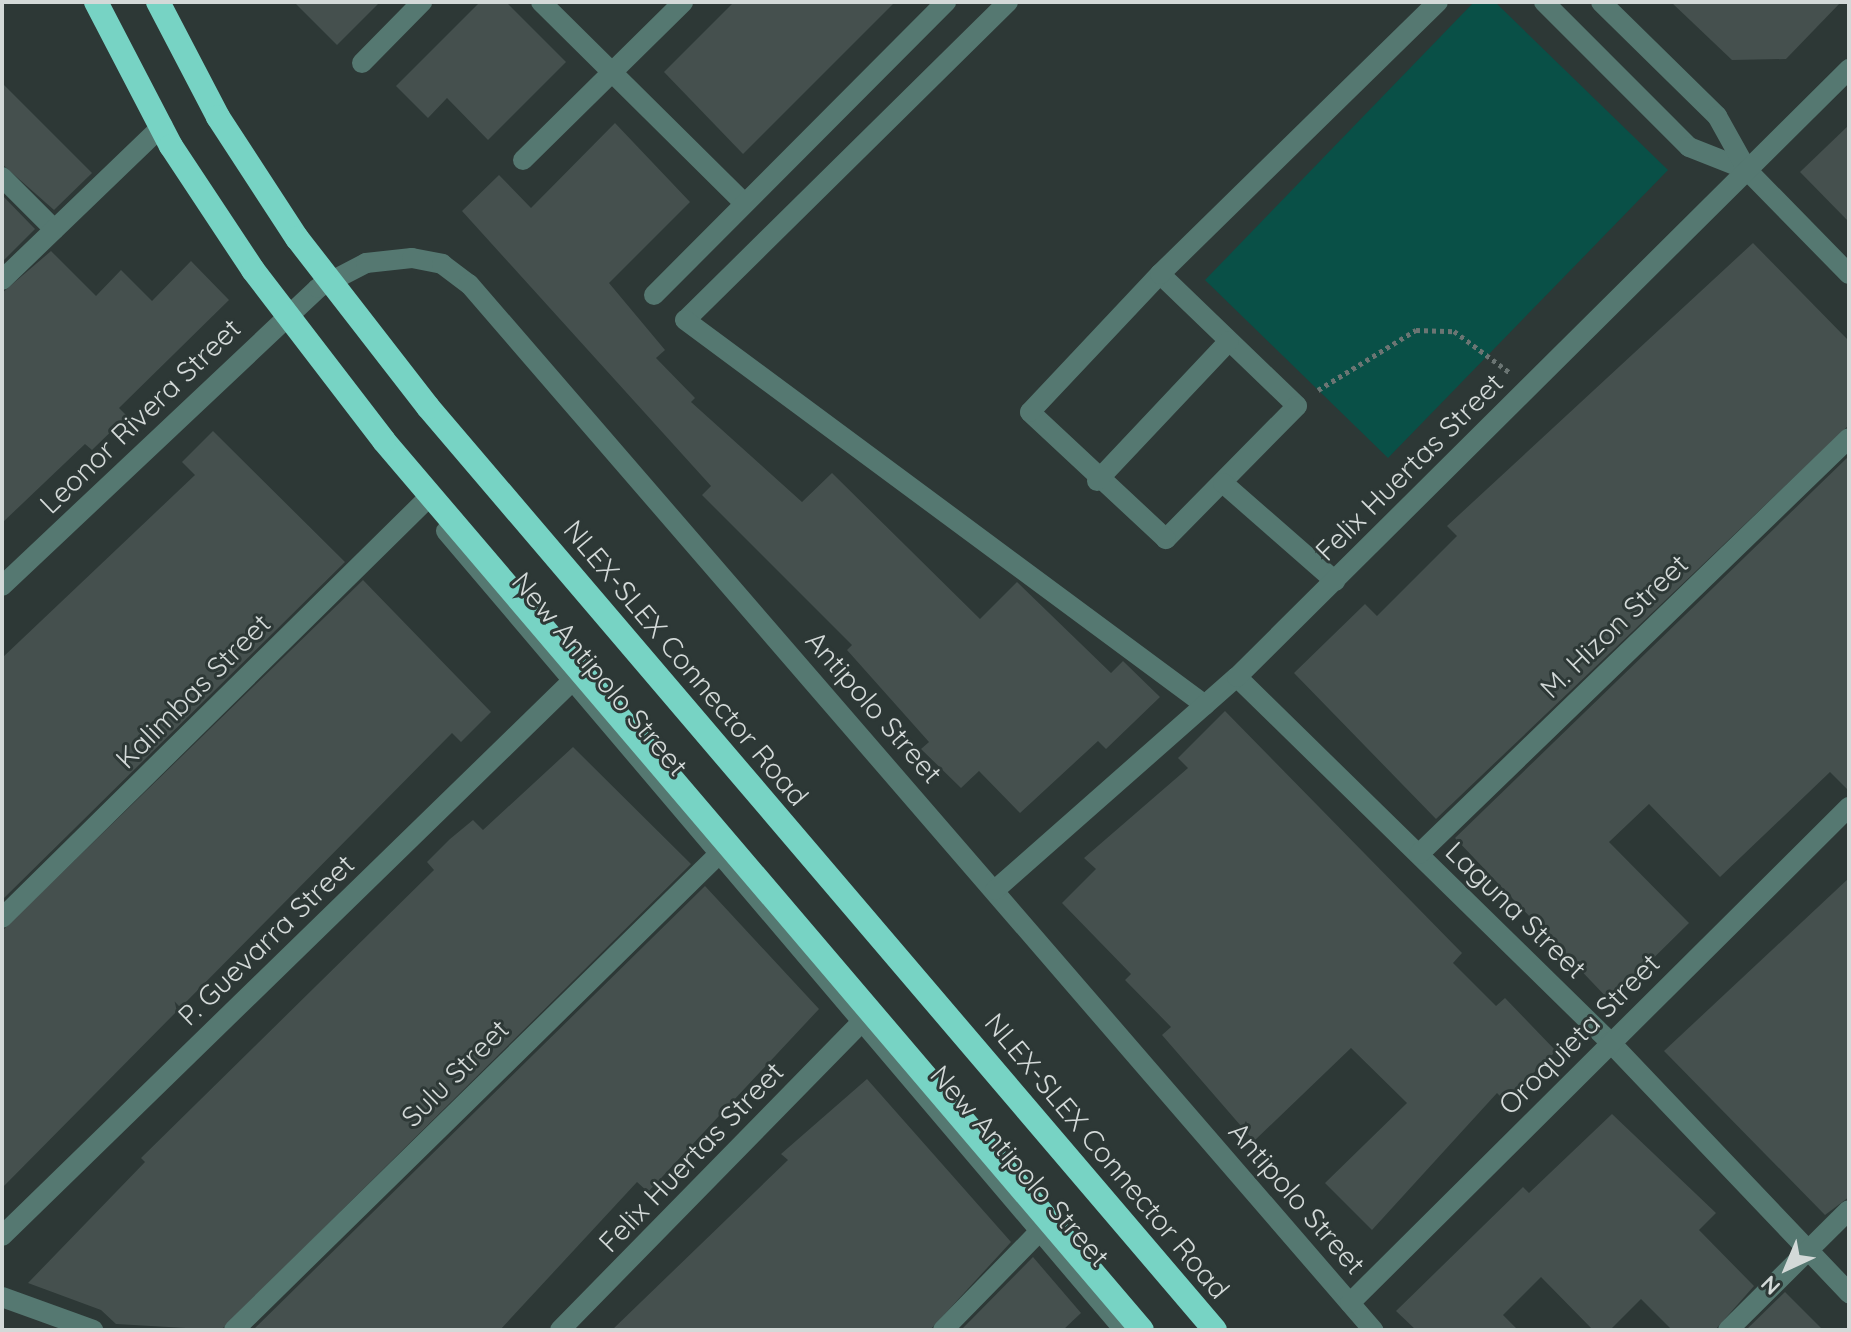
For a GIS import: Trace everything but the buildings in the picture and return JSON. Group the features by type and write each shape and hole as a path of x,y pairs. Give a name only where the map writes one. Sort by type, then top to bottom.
{"highway":[{"path":"96,2 171,146 253,270 384,441 1142,1330"},
{"name":"NLEX-SLEX Connector Road","path":"158,2 218,117 297,238 428,407 1215,1330"}],"street":[{"name":"New Antipolo Street","path":"105,2 163,125 281,319 423,503 569,684 1124,1330"},
{"path":"362,63 422,2"},
{"path":"541,2 615,70 742,201"},
{"path":"523,160 683,2"},
{"path":"654,295 742,201 946,2"},
{"path":"1008,2 685,320 1205,705"},
{"path":"1160,274 1297,406 1166,539 1097,481 1032,419 1030,405 1160,274 1438,2"},
{"path":"1544,2 1689,147 1747,170"},
{"path":"1601,2 1717,116 1747,170 1849,274"},
{"name":"Felix Huertas Street","path":"995,890 1237,677 1849,69"},
{"path":"2,280 163,125"},
{"path":"2,177 54,229"},
{"name":"Antipolo Street","path":"281,319 318,288 366,263 412,258 442,264 469,284 1373,1330"},
{"name":"Leonor Rivera Street","path":"2,586 281,319"},
{"path":"1097,481 1229,341"},
{"name":"M. Hizon Street","path":"1419,854 1849,438"},
{"path":"1223,483 1335,581"},
{"name":"Kalimbas Street","path":"2,918 423,503"},
{"name":"Laguna Street","path":"1237,677 1610,1042 1849,1293"},
{"name":"P. Guevarra Street","path":"2,1236 569,684"},
{"name":"Oroquieta Street","path":"1350,1303 1849,807"},
{"name":"Sulu Street","path":"234,1330 716,857"},
{"name":"Felix Huertas Street","path":"560,1330 861,1023"},
{"path":"1728,1330 1849,1210"},
{"path":"943,1330 1039,1232"},
{"path":"2,1297 93,1330"}],"path":[{"path":"1297,406 1350,365 1416,330 1454,331 1528,389"}],"green space":[{"path":"1474,2 1495,2 1668,170 1388,458 1205,280"}]}
